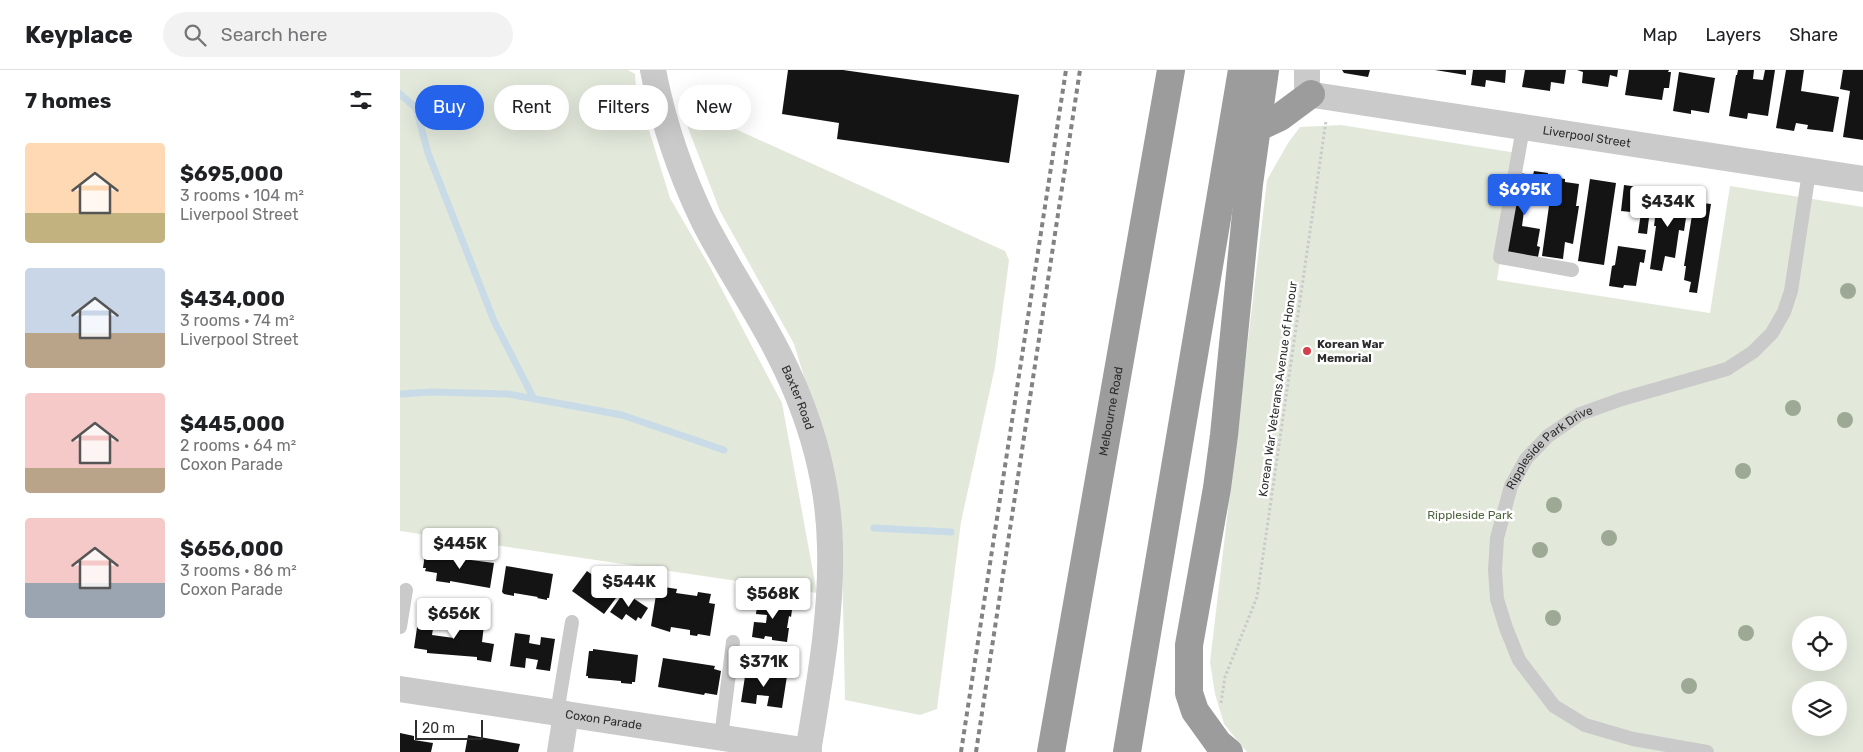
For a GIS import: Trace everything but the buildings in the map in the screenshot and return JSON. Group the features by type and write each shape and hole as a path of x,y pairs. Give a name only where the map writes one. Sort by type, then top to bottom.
{"highway":[{"name":"Melbourne Road","path":"1051,752 1171,70"},
{"path":"1127,752 1242,70"},
{"path":"1229,752 1218,743 1195,711 1189,693 1189,645 1217,488 1224,435 1248,184 1265,70"},
{"path":"1231,138 1257,129 1286,112 1316,87"}],"street":[{"name":"Baxter Road","path":"653,70 663,115 687,183 704,221 781,358 798,396 820,468 828,518 830,580 821,670 808,751"},
{"name":"Liverpool Street","path":"1316,87 1523,128 1863,179"},
{"name":"Coxon Parade","path":"400,689 808,751"},
{"path":"560,752 562,714"}],"lane":[{"path":"1523,128 1500,257 1572,270"},
{"name":"Rippleside Park Drive","path":"1707,752 1633,738 1585,725 1554,706 1519,660 1506,628 1497,598 1495,570 1497,538 1511,486 1526,458 1548,436 1580,414 1622,399 1727,370 1753,352 1772,333 1784,312 1791,291 1809,172"},
{"path":"400,627 406,590"},
{"path":"562,714 572,622"},
{"path":"721,737 732,642"}],"path":[{"name":"Korean War Veterans Avenue of Honour","path":"1220,711 1225,677 1257,597 1316,87"}],"green space":[{"path":"400,70 628,70 635,74 636,85 579,85 579,130 649,130 670,198 710,267 782,403 817,593 400,531"},
{"name":"Rippleside Park","path":"1341,125 1517,153 1497,280 1710,313 1730,186 1863,207 1863,752 1247,752 1224,724 1215,694 1210,662 1267,180 1288,143 1300,127"},
{"path":"689,130 737,130 1005,251 1009,260 995,367 961,522 937,709 920,715 845,700 842,557 827,451 794,344 720,211"}],"waterway":[{"path":"400,94 416,108 428,153 494,321 534,399"},
{"path":"400,394 431,392 508,394 622,415 724,450"},
{"path":"874,528 951,532"}],"railway":[{"path":"961,752 1066,70"},
{"path":"976,752 1080,70"}],"place":[{"name":"Korean War Memorial","path":"1307,351"}]}
